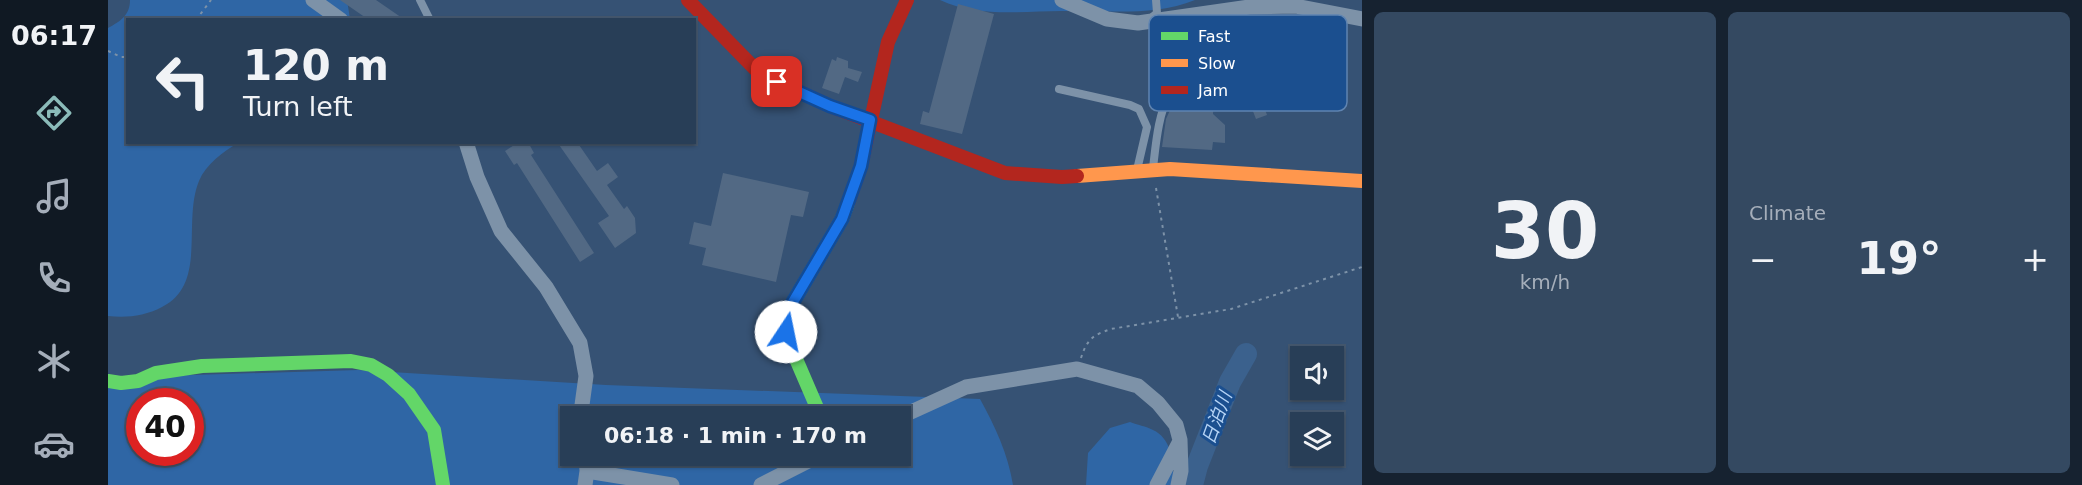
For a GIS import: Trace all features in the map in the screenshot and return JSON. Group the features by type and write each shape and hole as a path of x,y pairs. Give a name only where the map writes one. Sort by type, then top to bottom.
{"street":[{"path":"313,0 338,18"},
{"path":"688,0 760,74 830,106 1005,173 1062,177 1170,169 1362,181"},
{"path":"816,406 789,345 783,319 842,219 861,166 888,42 907,0"},
{"path":"1062,0 1107,19 1147,22"},
{"path":"1194,15 1249,7 1295,6 1341,15"},
{"path":"1347,16 1362,19"},
{"path":"467,144 501,231 546,287 580,343 586,376 582,406"},
{"path":"108,381 121,383 138,381 156,373 202,366 351,361 371,365 388,375 409,394 434,430 443,485"},
{"path":"911,412 966,387 1077,369 1138,386 1158,403 1176,425 1180,440 1181,471 1178,485"},
{"path":"1157,485 1180,440"},
{"path":"761,485 798,466"},
{"path":"586,470 672,485"}],"lane":[{"path":"420,0 429,18"},
{"path":"1155,15 1157,13 1156,0"},
{"path":"1227,10 1227,15"},
{"path":"1059,89 1139,109 1147,127 1137,171"},
{"path":"1152,170 1157,130 1164,111"},
{"path":"473,164 476,151 474,144"}],"path":[{"path":"198,18 211,0"},
{"path":"108,51 126,57"},
{"path":"1152,170 1178,317"},
{"path":"1077,369 1085,344 1098,333 1111,328 1231,309 1362,267"}],"shaded area":[{"path":"130,0 347,0 350,18 126,18 126,144 236,144 210,164 199,181 194,197 189,268 185,283 176,297 162,307 149,312 136,316 115,317 108,316 108,28 124,17"},
{"path":"940,0 1195,0 1146,11 1016,12 970,9"},
{"path":"358,370 606,385 980,399 1000,440 1013,485 108,485 108,381 129,377"},
{"path":"1130,422 1153,430 1165,440 1171,454 1173,485 1086,485 1088,453 1110,428"}],"building":[{"path":"340,0 376,0 402,18 366,18"},
{"path":"958,4 994,14 962,134 920,124 923,111 929,113"},
{"path":"837,57 848,61 848,68 862,72 858,82 845,77 839,94 822,88 832,59 836,61"},
{"path":"1170,111 1213,111 1213,114 1225,125 1225,143 1213,142 1212,150 1162,147 1166,119"},
{"path":"1253,111 1266,111 1267,115 1256,119"},
{"path":"516,144 529,144 534,153 531,155 594,253 580,262 517,163 514,165 505,151"},
{"path":"558,144 578,144 597,171 608,163 618,177 607,185 624,209 627,206 635,218 636,233 615,248 598,223 609,216"},
{"path":"723,173 809,192 803,217 791,215 776,282 702,265 706,248 689,244 694,222 711,226"}],"waterway":[{"name":"日泊川","path":"1192,485 1197,466 1230,382 1246,354"}],"traffic: fast":[{"path":"816,406 790,345 783,319 842,219 848,203"},
{"path":"108,381 121,383 138,381 156,373 202,366 351,361 371,365 388,375 409,394 434,430 443,485"}],"traffic: slow":[{"path":"1077,176 1170,169 1362,181"}],"traffic: jam":[{"path":"688,0 760,74 830,106 1005,173 1077,176"},
{"path":"848,203 861,166 888,42 907,0"}],"route":[{"path":"777,82 830,106 870,120 861,166 842,219 783,319 786,332"}]}
